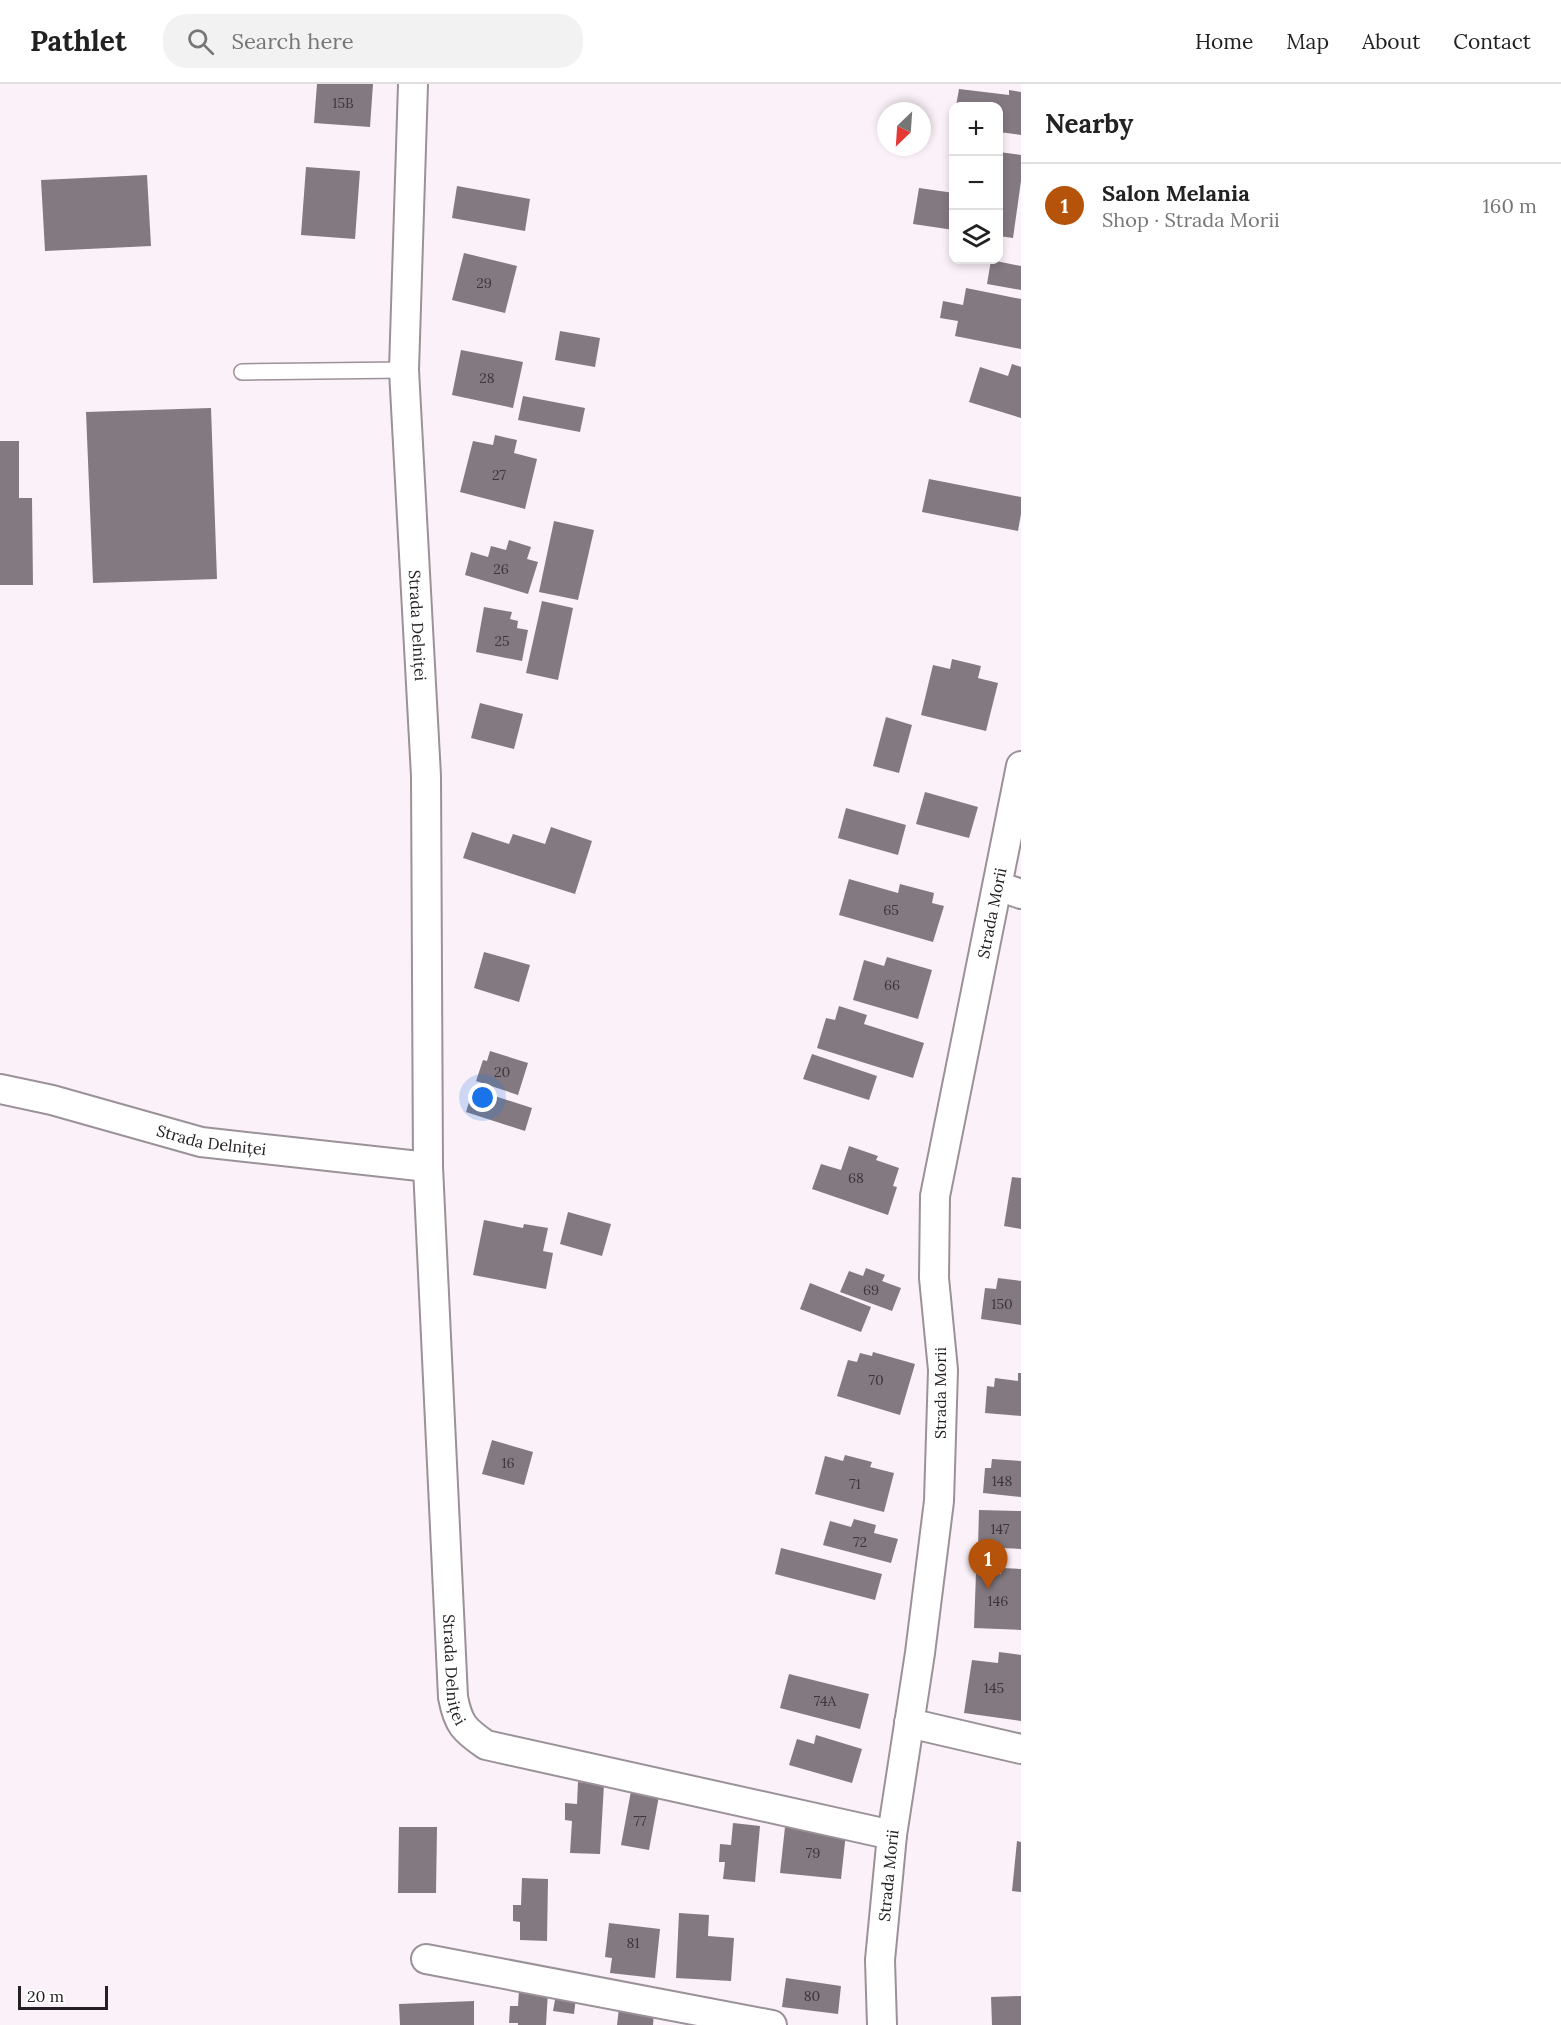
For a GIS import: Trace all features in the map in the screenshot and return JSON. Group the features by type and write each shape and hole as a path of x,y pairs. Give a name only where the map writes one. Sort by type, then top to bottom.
{"street":[{"name":"Strada Delniței","path":"413,84 404,370 426,776 428,1167 453,1697 456,1716 467,1732 486,1745 892,1835"},
{"name":"Strada Morii","path":"882,2025 880,1960 892,1835 939,1501 943,1370 934,1278 935,1196 1010,890 1021,766"},
{"name":"Strada Delniței","path":"0,1089 52,1100 201,1142 428,1167"},
{"path":"909,1723 1021,1749"},
{"path":"426,1959 772,2025"}],"lane":[{"path":"242,372 404,370"}],"building":[{"path":"317,84 373,84 370,127 314,123"},
{"path":"959,89 1009,95 1009,90 1021,92 1021,135 1003,133 1003,102 957,102"},
{"path":"1003,153 1021,155 1021,181 1013,238 1003,237"},
{"path":"306,167 360,171 355,239 301,235"},
{"path":"147,175 151,246 45,251 41,180"},
{"path":"457,186 530,199 525,231 452,218"},
{"path":"919,188 949,192 949,229 913,224"},
{"path":"464,253 517,266 505,313 452,300"},
{"path":"1003,262 1021,266 1021,290 987,284 990,264"},
{"path":"966,288 1021,299 1021,349 955,336 958,321 940,318 943,301 963,305"},
{"path":"560,331 600,338 595,367 555,360"},
{"path":"461,350 523,362 513,408 452,395"},
{"path":"1012,364 1021,367 1021,418 969,402 980,367 1008,376"},
{"path":"523,396 585,408 580,432 518,420"},
{"path":"211,408 217,579 93,583 86,412"},
{"path":"495,435 517,440 514,453 537,459 525,509 460,492 473,441 493,445"},
{"path":"0,441 19,441 19,498 32,498 33,585 0,585"},
{"path":"929,479 1021,497 1018,531 922,512"},
{"path":"554,521 594,530 578,600 539,592"},
{"path":"509,540 531,547 527,559 538,562 528,594 465,575 471,552 488,557 491,546 506,550"},
{"path":"542,601 573,608 558,680 526,673"},
{"path":"484,607 512,612 510,619 518,621 517,628 528,630 522,661 476,652"},
{"path":"952,659 981,666 978,678 998,683 986,731 921,715 933,665 950,669"},
{"path":"480,703 523,714 514,749 471,738"},
{"path":"886,717 912,725 899,773 873,766"},
{"path":"925,792 978,807 969,838 916,824"},
{"path":"846,808 906,825 898,855 838,838"},
{"path":"551,827 592,841 575,894 463,858 472,832 509,844 513,834 545,844"},
{"path":"849,879 898,893 900,884 934,893 932,903 944,906 933,942 839,915"},
{"path":"484,952 530,965 519,1002 474,988"},
{"path":"887,957 932,970 918,1019 853,1000 864,960 884,966"},
{"path":"839,1006 867,1015 864,1024 924,1043 913,1078 817,1048 826,1018 835,1020"},
{"path":"490,1051 528,1063 518,1095 476,1081 483,1060 487,1061"},
{"path":"812,1054 877,1076 869,1100 803,1079"},
{"path":"473,1089 532,1108 525,1131 466,1112"},
{"path":"849,1146 878,1156 876,1160 899,1168 893,1186 897,1187 888,1215 812,1189 821,1164 841,1170"},
{"path":"1012,1177 1021,1178 1021,1229 1004,1226"},
{"path":"568,1212 611,1224 602,1256 560,1244"},
{"path":"484,1220 523,1228 524,1224 548,1228 543,1251 553,1253 546,1289 473,1275"},
{"path":"866,1268 885,1275 882,1281 901,1288 892,1311 840,1292 849,1271 863,1276"},
{"path":"998,1278 1021,1281 1021,1325 981,1319 985,1288 996,1289"},
{"path":"810,1283 871,1307 861,1332 800,1309"},
{"path":"873,1352 915,1364 900,1415 837,1396 848,1360 857,1362 860,1353 872,1356"},
{"path":"1018,1373 1021,1373 1021,1416 985,1413 987,1386 994,1387 995,1378 1018,1381"},
{"path":"492,1440 533,1452 524,1485 482,1474"},
{"path":"845,1455 872,1462 870,1467 894,1473 884,1512 815,1494 825,1456 843,1461"},
{"path":"992,1459 1021,1461 1021,1497 983,1493 985,1468 991,1468"},
{"path":"979,1510 1021,1511 1021,1549 978,1547"},
{"path":"854,1519 876,1525 874,1533 898,1539 891,1563 823,1545 830,1521 851,1527"},
{"path":"781,1548 882,1574 875,1600 775,1574"},
{"path":"1001,1568 1021,1569 1021,1630 974,1628 976,1573 1001,1574"},
{"path":"999,1652 1021,1655 1021,1721 964,1713 972,1660 998,1663"},
{"path":"789,1674 869,1694 860,1729 780,1708"},
{"path":"816,1735 862,1749 852,1783 789,1765 797,1739 814,1744"},
{"path":"578,1782 604,1784 600,1854 570,1853 572,1821 565,1820 565,1803 577,1804"},
{"path":"631,1791 659,1796 649,1850 621,1845"},
{"path":"733,1823 760,1826 755,1882 723,1879 725,1862 719,1862 720,1844 731,1845"},
{"path":"399,1827 437,1827 436,1893 398,1893"},
{"path":"785,1827 846,1833 841,1879 780,1873"},
{"path":"1017,1841 1021,1842 1021,1892 1012,1891"},
{"path":"522,1878 548,1879 547,1941 520,1940 520,1922 513,1921 513,1905 521,1905"},
{"path":"679,1913 709,1915 708,1936 734,1938 731,1981 676,1978"},
{"path":"609,1923 660,1929 655,1978 610,1973 612,1958 605,1957"},
{"path":"786,1978 841,1986 838,2014 782,2007"},
{"path":"519,1990 548,1992 546,2025 509,2023 510,2006 518,2006"},
{"path":"556,1994 576,1997 574,2014 553,2011"},
{"path":"1021,1996 1021,2025 992,2025 991,1997"},
{"path":"474,2001 474,2025 400,2025 399,2004"},
{"path":"619,2008 654,2012 653,2025 617,2025"}],"place":[{"name":"Salon Melania","path":"988,1589"}]}
